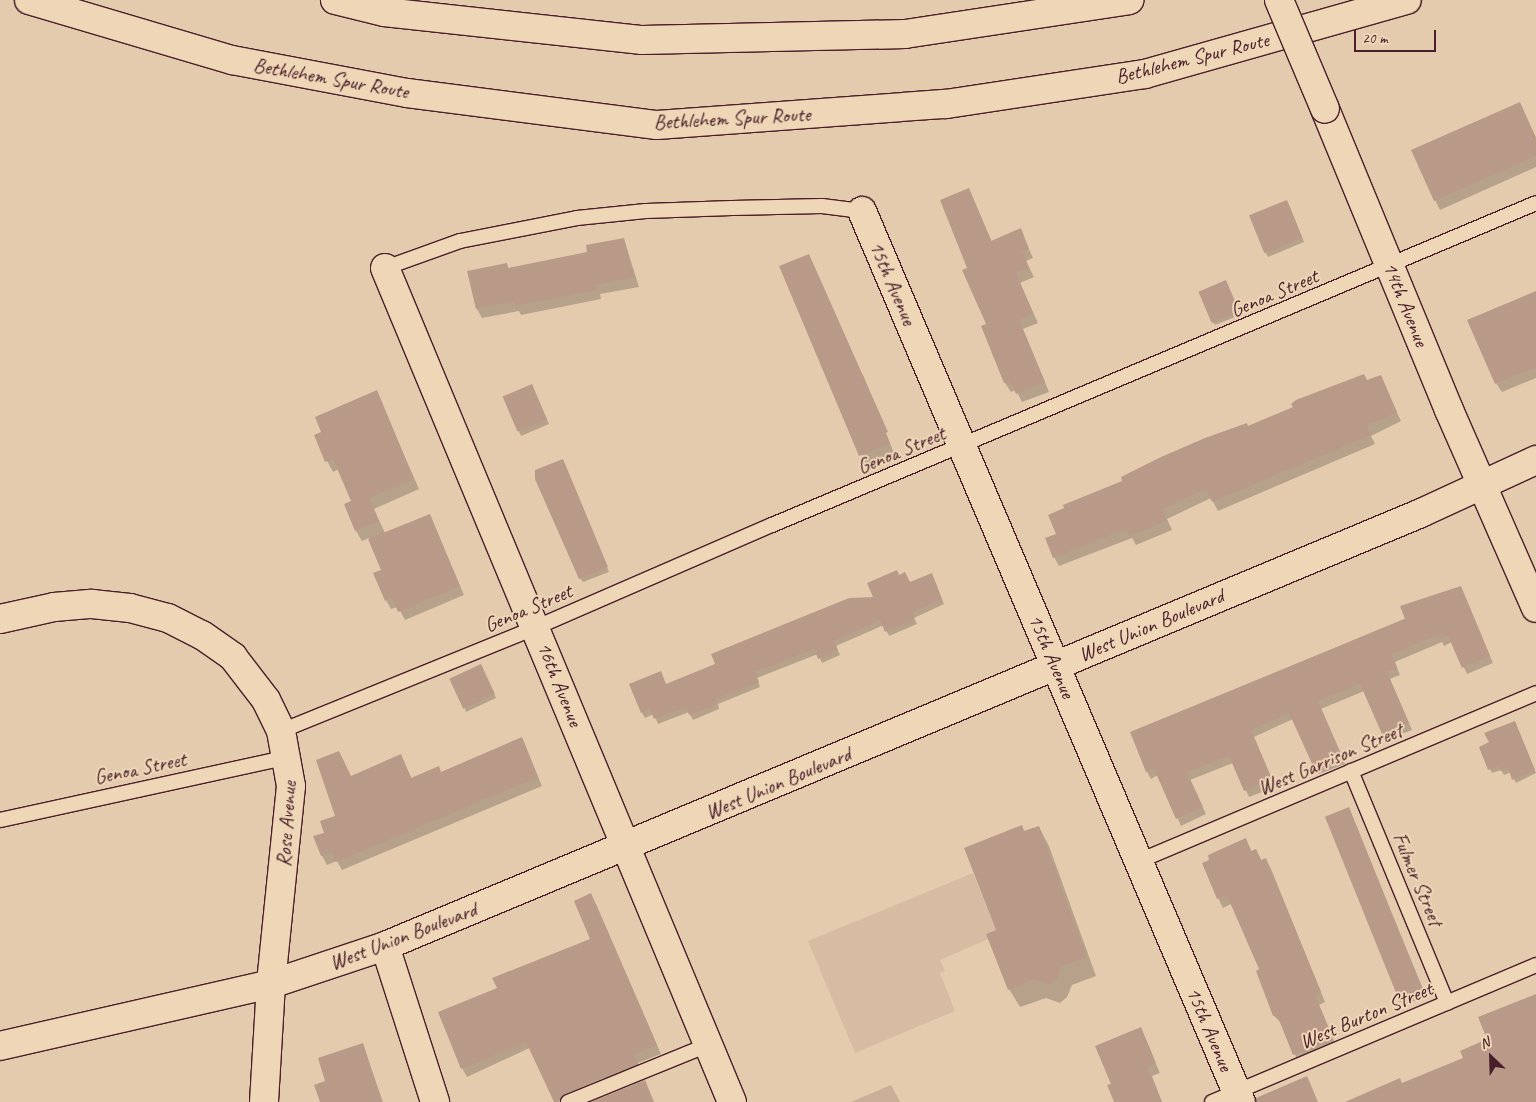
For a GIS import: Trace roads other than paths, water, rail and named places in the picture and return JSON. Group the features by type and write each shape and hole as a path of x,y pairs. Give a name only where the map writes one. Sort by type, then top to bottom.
{"main road":[{"name":"Bethlehem Spur Route","path":"29,0 232,60 407,92 657,125 946,104 1145,74 1407,0"},
{"path":"335,0 384,12 642,40 905,34 1129,0"},
{"name":"14th Avenue","path":"1278,0 1536,608"},
{"name":"15th Avenue","path":"862,211 1239,1097"},
{"name":"16th Avenue","path":"385,268 537,627 732,1102"},
{"name":"West Union Boulevard","path":"0,1046 271,984 385,946 626,847 1412,517 1536,460"},
{"name":"Rose Avenue","path":"0,619 54,607 92,604 130,608 168,618 202,635 233,657 266,700 281,731 288,757 291,786 271,984 264,1102"},
{"path":"385,946 435,1102"}],"lane":[{"name":"Genoa Street","path":"281,731 537,627 1536,203"},
{"path":"385,268 460,241 518,227 577,218 646,211 822,206 862,211"},
{"name":"West Garrison Street","path":"1139,861 1536,693"},
{"name":"Genoa Street","path":"0,820 288,757"},
{"name":"Fulmer Street","path":"1351,771 1447,1003"},
{"name":"West Burton Street","path":"1212,1102 1239,1097 1536,965"},
{"path":"568,1102 708,1045"}]}
